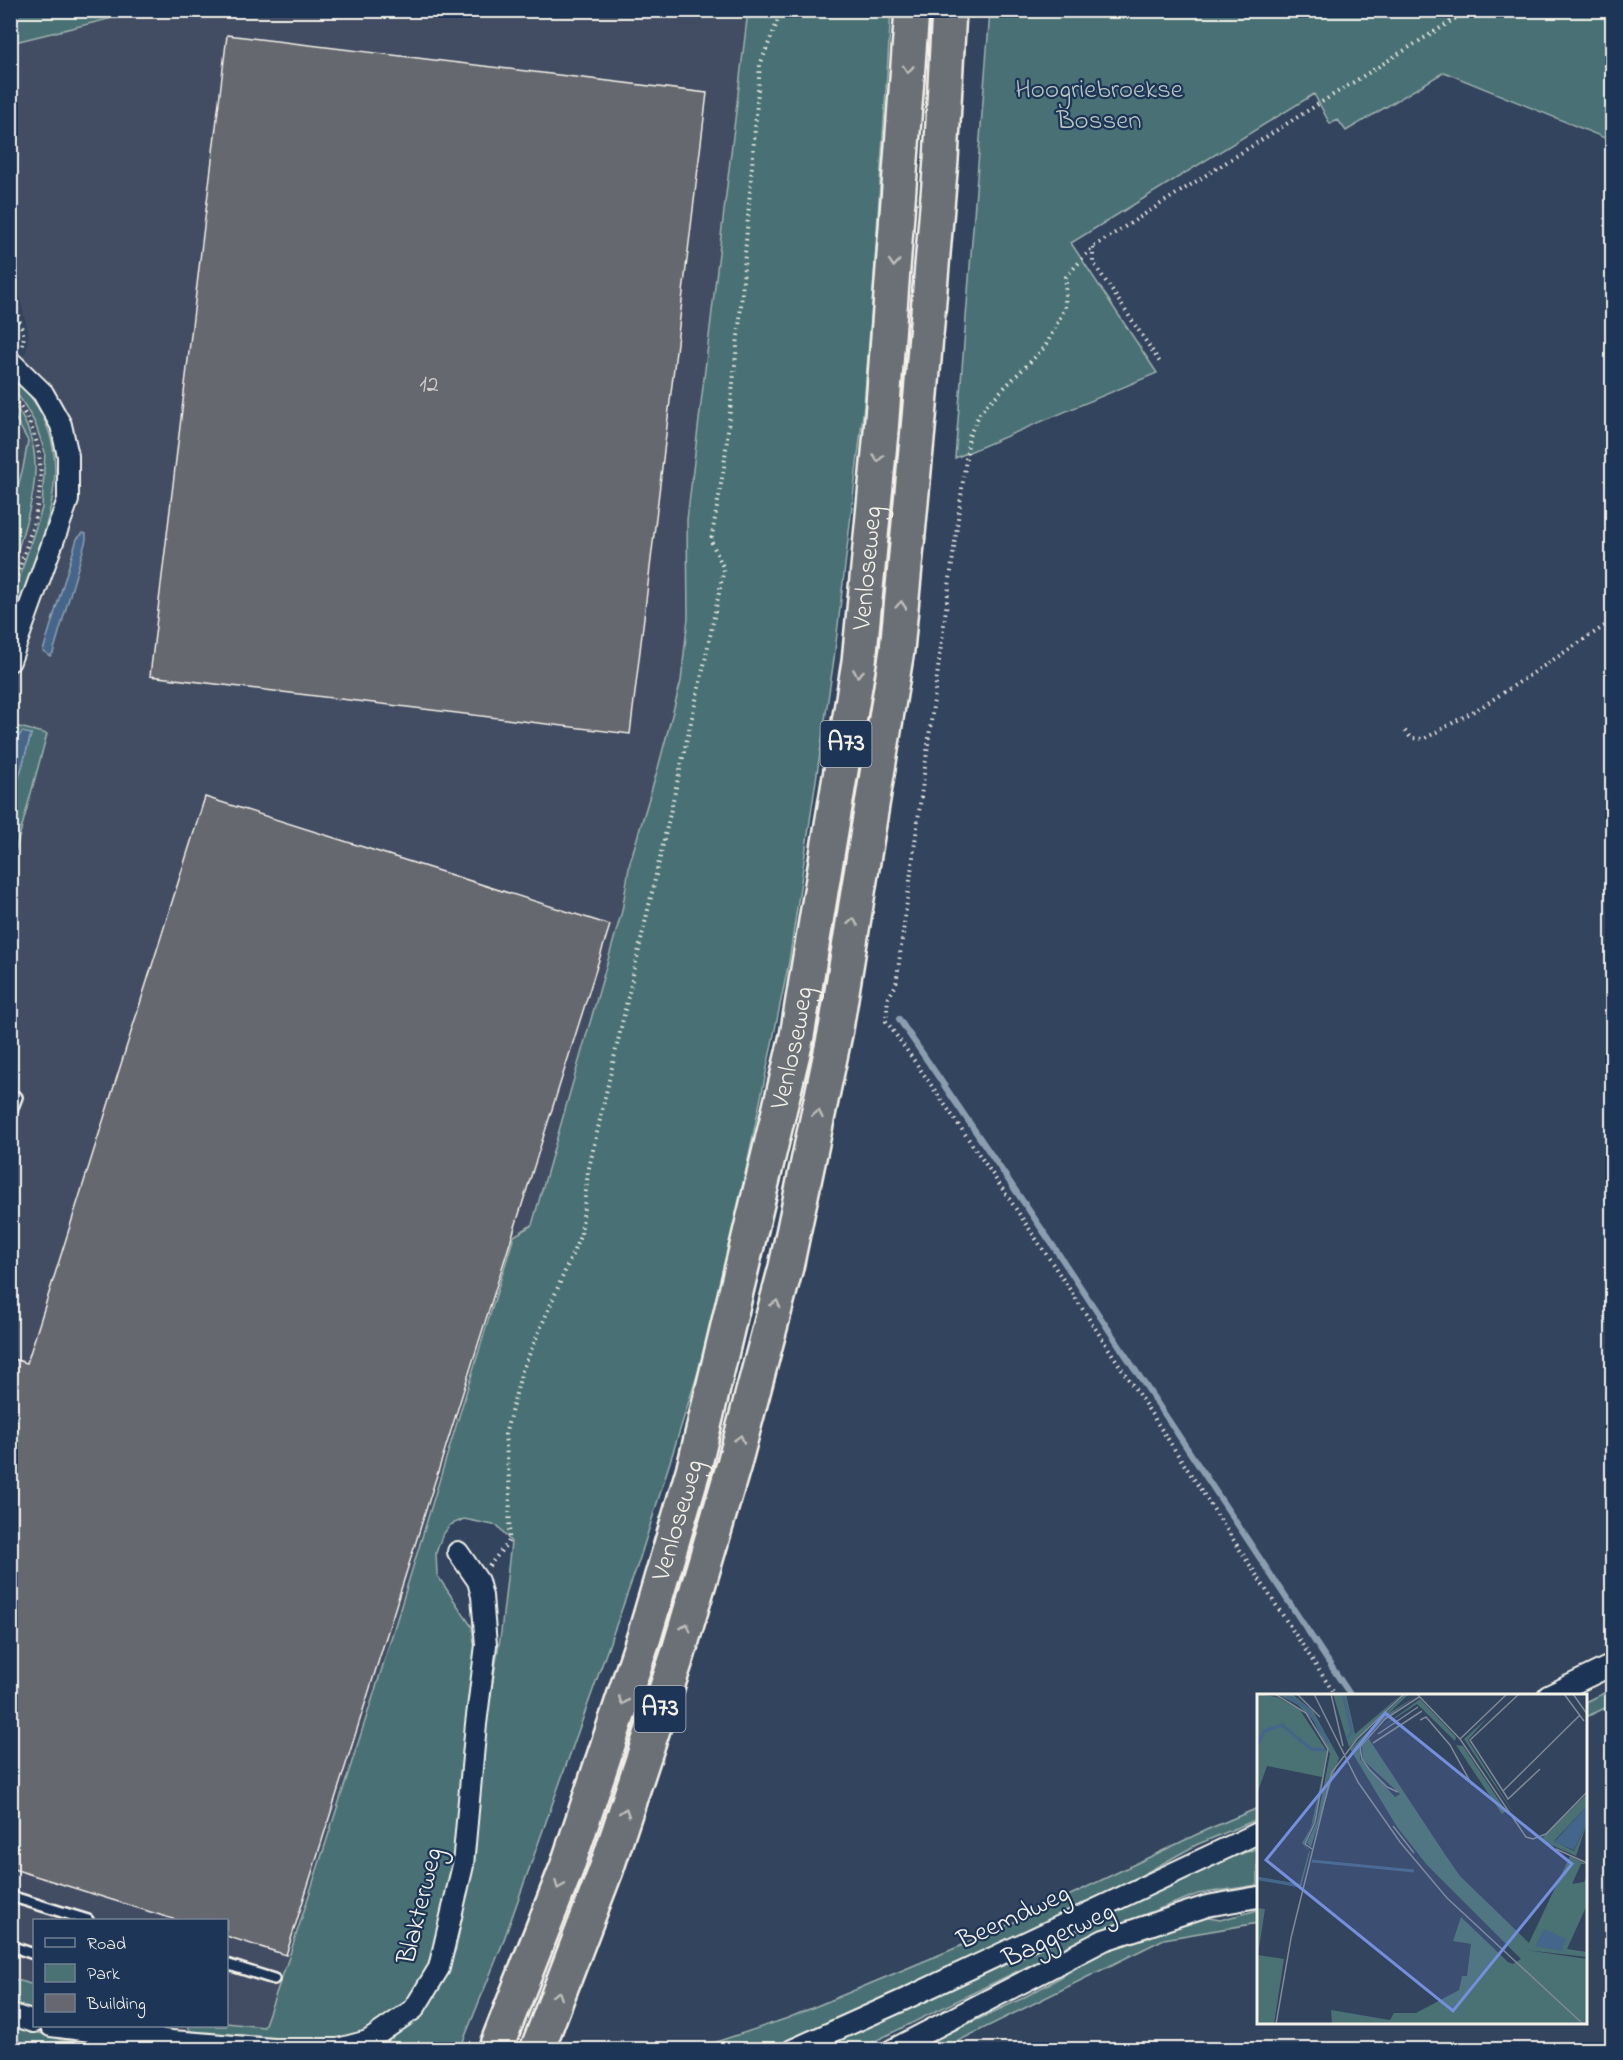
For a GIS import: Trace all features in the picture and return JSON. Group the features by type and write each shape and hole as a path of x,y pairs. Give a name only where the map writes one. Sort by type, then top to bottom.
{"highway":[{"name":"Venloseweg","path":"495,2049 567,1867 644,1637 695,1464 797,1035 859,662 881,432 912,10"},
{"name":"Venloseweg","path":"537,2049 606,1870 682,1642 734,1464 786,1267 833,1040 897,650 939,184 950,10"}],"street":[{"path":"10,661 68,500 68,456 61,425 43,393 11,361"},
{"name":"Blakterweg","path":"71,2027 273,2049 338,2049 368,2042 414,2009 439,1968 463,1865 486,1645 482,1596 478,1581 458,1552"},
{"path":"1550,1694 1612,1665"},
{"name":"Beemdweg","path":"792,2049 1257,1833"},
{"name":"Baggerweg","path":"892,2049 1104,1940 1207,1906 1257,1897"},
{"path":"10,2014 33,2022"}],"lane":[{"path":"10,1114 16,1097"},
{"path":"10,1896 85,1919"},
{"path":"10,1946 33,1954"},
{"path":"228,1965 274,1979"}],"path":[{"path":"478,1581 508,1540 510,1490 505,1435 522,1371 581,1234 588,1172 724,569 711,541 724,467 740,318 760,65 778,20 778,10"},
{"path":"1335,1694 979,1151 886,1020 888,999 896,985 969,436 981,411 1045,346 1065,308 1066,277 1093,248 1468,10"},
{"path":"1093,248 1093,262 1161,364"},
{"path":"10,286 24,336 22,348 11,361"},
{"path":"10,393 24,408 32,428 38,447 41,488 37,512 10,596"},
{"path":"1405,731 1412,738 1424,739 1483,706 1612,621"}],"shaded area":[{"path":"141,10 748,11 687,520 688,618 681,681 630,863 622,911 628,916 278,2033 77,2027 228,2027 228,1919 33,1919 33,2026 11,2025 10,373 26,352 29,335 11,260 11,43"}],"green space":[{"path":"11,10 141,10 141,11 11,43"},
{"path":"748,11 891,11 864,405 834,659 789,962 726,1266 699,1369 639,1561 502,1945 460,2049 361,2049 397,2033 424,2012 442,1982 456,1949 471,1869 484,1735 501,1632 511,1542 498,1526 464,1519 450,1525 442,1536 436,1553 437,1575 472,1627 476,1654 451,1881 436,1956 409,2002 371,2028 350,2037 317,2041 190,2031 188,2027 228,2027 228,2023 264,2027 288,1960 379,1678 514,1236 532,1225 622,911 630,862 681,681 688,618 687,520"},
{"name":"Hoogriebroekse Bossen","path":"990,11 1612,11 1612,141 1444,72 1346,131 1338,120 1330,124 1314,94 1071,243 1157,373 955,458"},
{"path":"10,309 17,341 11,348 10,348"},
{"path":"11,375 34,401 48,427 54,454 54,482 50,510 42,539 22,598 11,603 42,508 45,452 35,423 11,387"},
{"path":"11,401 25,421 32,442 35,463 30,507 11,573 11,511 28,441 11,410"},
{"path":"11,725 47,734 11,867 11,806 31,734 15,740 11,754"},
{"path":"1612,1689 1612,1722 1605,1708 1587,1717 1587,1702"},
{"path":"1257,1808 1257,1819 1196,1845 1070,1915 770,2049 692,2050 788,2018 989,1934 1206,1830"},
{"path":"1257,1848 1257,1885 1198,1894 1091,1935 859,2049 795,2050 1212,1864"},
{"path":"1257,1910 1257,1923 1164,1939 942,2049 913,2050 1021,1999 1104,1951 1204,1917 1220,1920"},
{"path":"10,1978 33,1985 33,2012 11,2006"},
{"path":"10,2024 62,2040 194,2049 11,2049"}],"water":[{"path":"83,533 86,534 86,540 53,653 50,656 43,651 77,539"},
{"path":"22,732 31,734 11,806 11,757"}],"building":[{"path":"227,35 707,93 630,734 150,676"},
{"path":"205,797 610,925 286,1955 228,1937 228,1919 173,1919 10,1868 10,1358 27,1363"}],"waterway":[{"path":"899,1019 1054,1247 1350,1694"}]}
